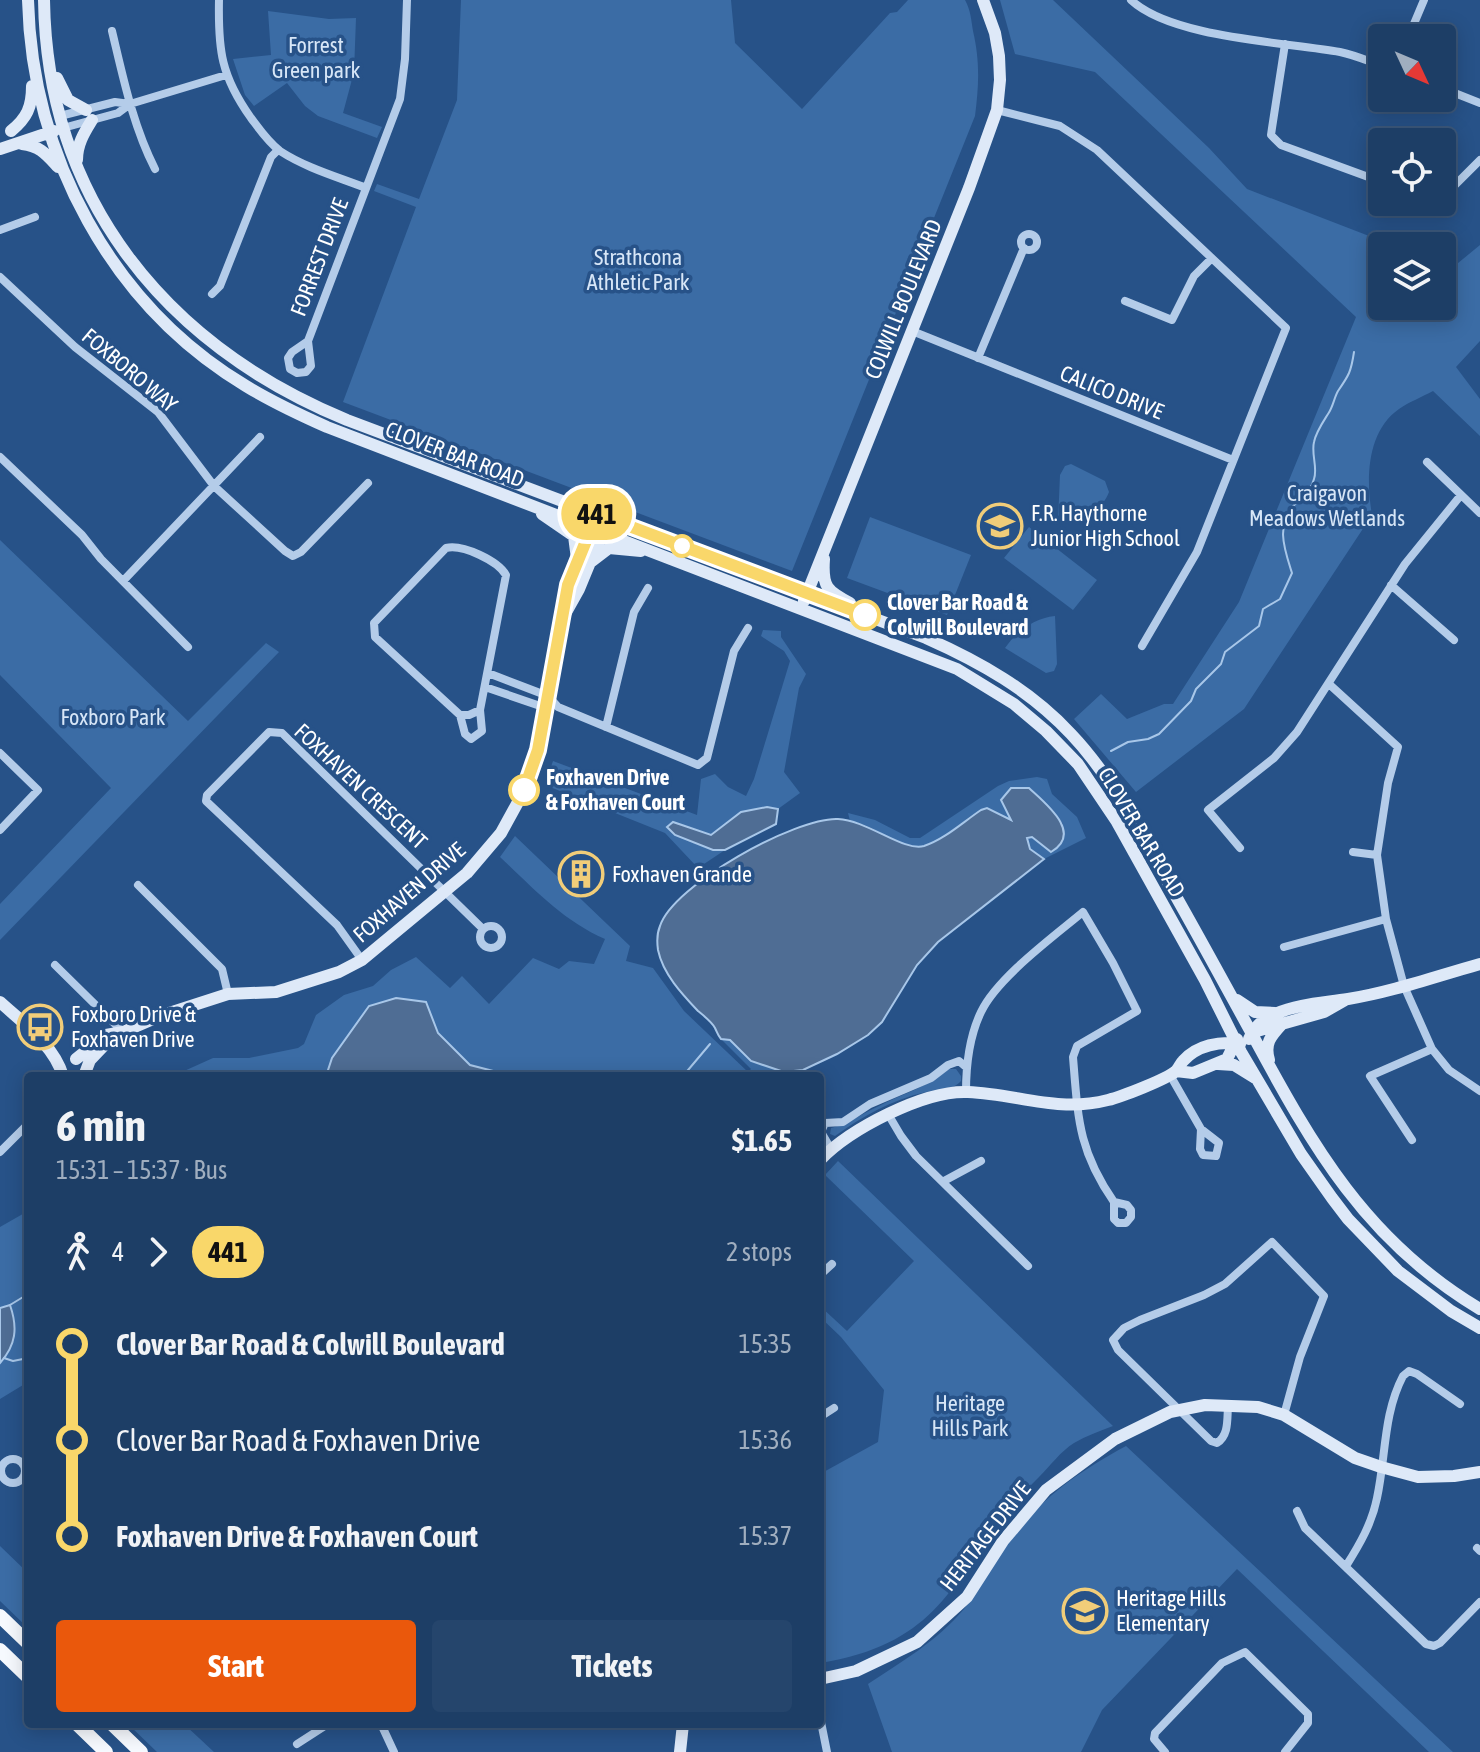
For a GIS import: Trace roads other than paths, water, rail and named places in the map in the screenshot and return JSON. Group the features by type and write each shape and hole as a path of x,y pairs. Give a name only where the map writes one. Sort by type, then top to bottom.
{"main road":[{"name":"CLOVER BAR ROAD","path":"28,0 33,63 47,126 64,175 99,242 119,271 173,330 223,370 274,402 327,427 802,608 957,669 996,690 1046,731 1078,764 1102,797 1217,1001 1244,1038"},
{"name":"CLOVER BAR ROAD","path":"44,0 47,55 61,122 78,171 111,231 161,298 189,325 245,368 305,403 889,623 955,651 1000,675 1034,700 1070,733 1118,795 1228,993 1244,1038"},
{"name":"COLWILL BOULEVARD","path":"802,608 997,110 999,56 995,33 983,0"},
{"path":"47,55 66,97 89,115 77,150 78,171"},
{"path":"0,149 24,120 32,101 33,63"},
{"path":"9,137 61,122"},
{"path":"9,137 38,146 64,175"},
{"path":"527,503 574,536 583,562 609,548 657,553"},
{"name":"FOXHAVEN DRIVE","path":"71,1069 97,1041 160,1016 228,994 276,992 298,986 339,972 362,960 446,892 489,848 516,807 538,750 551,704 568,585 583,562 603,516"},
{"path":"825,545 823,571 829,590 889,623"},
{"path":"824,1156 888,1114 933,1097 966,1092 1042,1104 1078,1106 1111,1100 1173,1073 1193,1073 1227,1059 1261,1021 1324,1012 1348,999 1480,964"},
{"path":"1228,993 1255,1012 1280,1018"},
{"path":"1206,1046 1218,1033 1217,1001"},
{"path":"0,1003 71,1069"},
{"path":"1272,1071 1266,1046 1280,1018"},
{"path":"1173,1073 1185,1058 1206,1046 1244,1038"},
{"path":"1244,1038 1272,1071 1328,1166 1365,1213 1409,1259 1442,1286 1480,1309"},
{"path":"1244,1038 1261,1082 1301,1154 1348,1219 1398,1271 1451,1311 1480,1328"},
{"path":"1215,1064 1234,1065 1261,1082"},
{"name":"HERITAGE DRIVE","path":"824,1678 856,1671 917,1642 967,1597 1003,1541 1046,1490 1115,1439 1170,1412 1205,1405 1258,1407 1284,1415 1355,1458 1381,1467 1418,1477 1480,1472"},
{"path":"0,1616 24,1639"},
{"path":"0,1650 24,1673"},
{"path":"81,1728 106,1752"},
{"path":"116,1728 141,1752"},
{"path":"680,1752 683,1728"}],"street":[{"name":"FORREST DRIVE","path":"219,0 220,37 226,75 241,104 265,137 278,150 366,188"},
{"name":"FORREST DRIVE","path":"308,341 400,99 407,0"},
{"path":"1131,0 1167,23 1344,53 1368,61"},
{"path":"1414,24 1424,0"},
{"path":"112,31 130,104 155,169"},
{"path":"1285,44 1272,128 1274,139 1281,145 1368,177"},
{"path":"61,122 89,115 115,102 130,104 226,75"},
{"path":"1456,94 1480,103"},
{"path":"997,110 1060,126 1097,150 1286,328 1197,552 1142,646"},
{"path":"212,294 220,286 271,157 278,150"},
{"path":"1456,184 1480,160"},
{"path":"0,230 35,217"},
{"path":"978,358 1024,248"},
{"path":"1125,301 1172,320 1194,276 1211,259"},
{"name":"FOXBORO WAY","path":"0,277 75,347 158,412 214,486 293,556 301,552 368,483"},
{"name":"CALICO DRIVE","path":"912,331 1233,460"},
{"path":"123,581 260,437"},
{"path":"0,457 82,535 188,647"},
{"path":"1427,462 1480,513"},
{"path":"1240,848 1208,810 1274,758 1297,732 1405,564 1461,495"},
{"path":"454,546 495,564 506,575 488,673 480,710 482,731 478,737 471,739 465,734 460,715 375,637 374,623 446,548 454,546"},
{"path":"1391,585 1454,640"},
{"path":"606,727 634,612 648,588"},
{"path":"488,673 551,704 693,764 703,763 707,758 734,651 748,628"},
{"path":"1329,684 1398,747 1388,783 1377,855 1386,919 1404,986 1432,1049 1449,1070 1480,1091"},
{"path":"485,687 551,704"},
{"path":"460,715 480,710"},
{"name":"FOXHAVEN CRESCENT","path":"362,960 337,925 206,801 207,795 269,732 282,733 446,892"},
{"path":"0,753 38,790 0,830"},
{"path":"1353,852 1377,855"},
{"path":"138,885 222,969 228,994"},
{"path":"446,892 483,929"},
{"path":"966,1092 966,1067 981,1011 999,987 1083,912 1137,1011 1077,1046 1073,1057 1083,1143 1095,1175 1114,1202"},
{"path":"1284,947 1386,919"},
{"path":"55,965 120,1033"},
{"path":"1412,1140 1370,1076 1432,1049"},
{"path":"824,1125 843,1122 870,1104 931,1078 948,1065 959,1061 966,1067"},
{"path":"1173,1073 1201,1129"},
{"path":"888,1114 916,1156 1028,1266"},
{"path":"0,1152 24,1128"},
{"path":"824,1137 831,1149"},
{"path":"944,1181 981,1161"},
{"path":"1228,1406 1223,1439 1217,1443 1211,1441 1118,1350 1113,1340 1124,1328 1225,1284 1272,1242 1324,1296 1300,1357 1284,1415"},
{"path":"824,1271 832,1264"},
{"path":"1346,1566 1370,1523 1387,1421 1399,1384 1409,1371 1460,1404"},
{"path":"824,1414 834,1408"},
{"path":"20,1461 24,1457"},
{"path":"1297,1511 1305,1528 1426,1644 1434,1646 1440,1643 1480,1602"},
{"path":"1165,1752 1154,1739 1155,1733 1222,1663 1245,1652 1308,1714 1308,1723 1285,1752"},
{"path":"297,1744 322,1728"},
{"path":"383,1728 394,1752"},
{"path":"822,1728 827,1752"}],"waterway":[{"path":"1111,751 1128,742 1159,734 1221,664 1225,652 1259,626 1263,609 1280,599 1292,573 1284,546 1285,520 1313,483 1315,438 1349,373 1354,352"},
{"path":"686,1072 710,1044"},
{"path":"10,1305 24,1296"},
{"path":"4,1358 13,1361 24,1359"}],"place":[{"name":"F.R. Haythorne Junior High School","path":"1000,526"},
{"name":"Clover Bar Road & Colwill Boulevard","path":"865,615"},
{"name":"Foxhaven Drive & Foxhaven Court","path":"524,790"},
{"name":"Foxhaven Grande","path":"581,874"},
{"name":"Foxboro Drive & Foxhaven Drive","path":"40,1027"},
{"name":"Heritage Hills Elementary","path":"1085,1611"}],"park label":[{"name":"Forrest Green park","path":"316,58"},
{"name":"Strathcona Athletic Park","path":"638,270"},
{"name":"Craigavon Meadows Wetlands","path":"1327,506"},
{"name":"Foxboro Park","path":"113,717"},
{"name":"Heritage Hills Park","path":"970,1416"}]}
